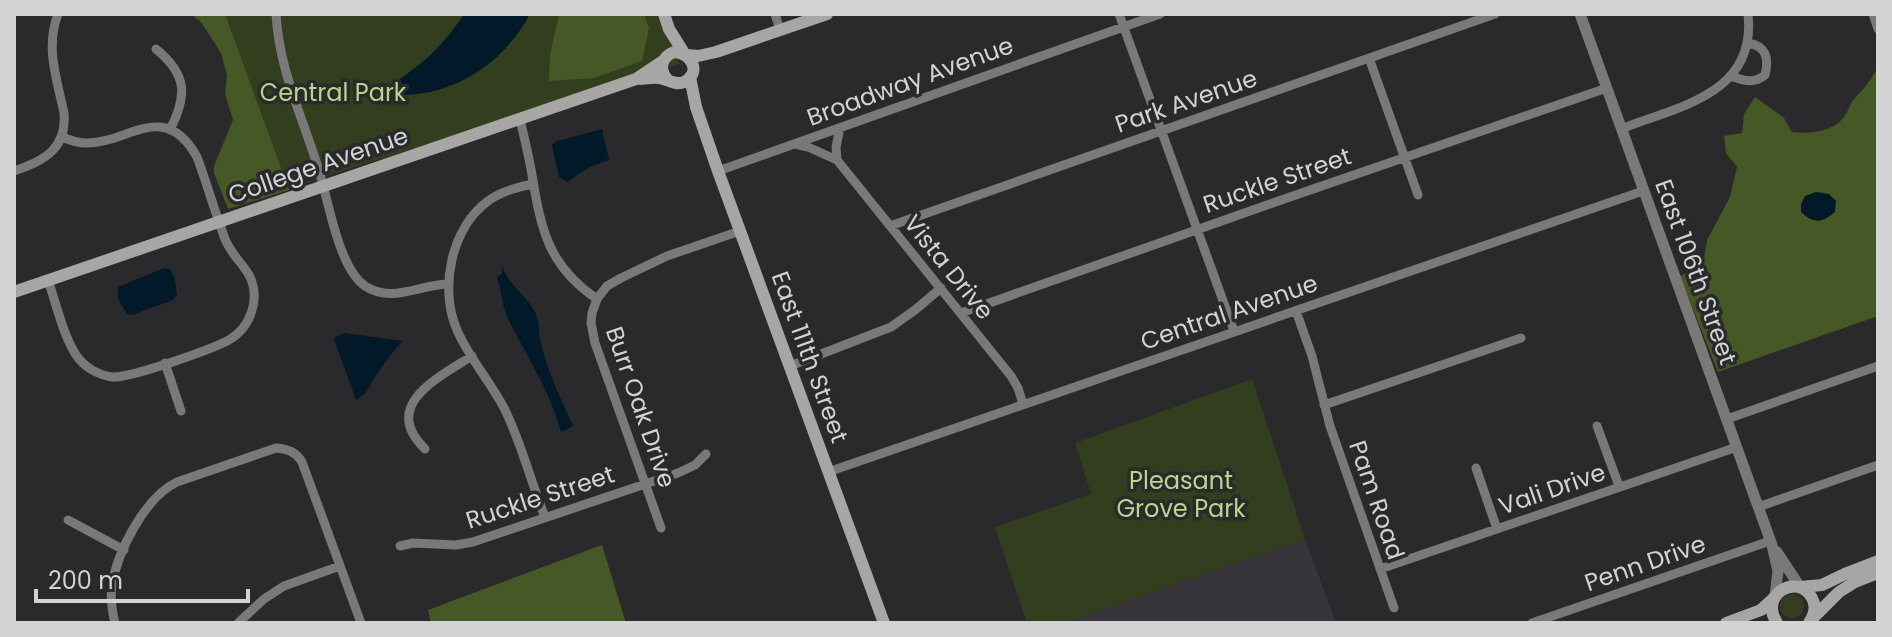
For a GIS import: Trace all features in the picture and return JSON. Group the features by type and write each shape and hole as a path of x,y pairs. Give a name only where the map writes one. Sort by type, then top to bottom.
{"main road":[{"path":"664,14 669,29 692,63 691,75"},
{"path":"664,59 674,52 698,56 716,52 827,14"},
{"path":"669,29 662,72 670,81 682,83 716,52"},
{"name":"College Avenue","path":"636,79 664,59"},
{"name":"East 111th Street","path":"691,75 691,90 718,171 884,623"},
{"name":"College Avenue","path":"14,292 636,79 670,81"},
{"name":"East 111th Street","path":"670,81 696,107"},
{"path":"1726,623 1756,612 1785,588 1822,585 1878,561"},
{"path":"1815,620 1832,598 1848,586 1878,573"},
{"path":"1800,587 1813,601 1815,620"},
{"path":"1775,597 1772,612 1777,623"}],"street":[{"path":"14,171 39,162 62,137 64,113 51,49 52,31 58,14"},
{"path":"276,14 283,67 328,207 348,265 355,276 380,293 393,294 434,284 449,284"},
{"path":"775,14 780,30"},
{"path":"1119,14 1234,331"},
{"name":"Broadway Avenue","path":"718,171 1160,14"},
{"name":"Park Avenue","path":"890,226 1495,14"},
{"name":"East 106th Street","path":"1580,14 1771,543 1778,571 1775,597"},
{"path":"1621,129 1698,100 1720,87 1740,64 1748,43 1748,14"},
{"path":"1873,14 1878,29"},
{"path":"1731,76 1754,81 1765,75 1767,56 1754,44 1748,43"},
{"path":"156,49 173,64 182,86 182,102 170,130"},
{"path":"1369,58 1418,195"},
{"name":"Ruckle Street","path":"961,313 1607,88"},
{"path":"520,119 541,225 550,248 563,268 597,299 607,286 621,278 691,247 740,231"},
{"path":"48,280 77,357 99,374 114,377 134,374 236,336 249,320 254,300 249,275 229,250 197,157 188,143 170,130 144,127 87,143 62,137"},
{"path":"837,160 840,128"},
{"name":"Vista Drive","path":"795,144 837,160 1014,381 1023,404"},
{"path":"533,184 496,196 475,213 460,237 449,284 454,323 509,417 545,517"},
{"name":"Central Avenue","path":"828,472 1643,191"},
{"path":"790,366 891,327 941,288"},
{"name":"Burr Oak Drive","path":"597,299 592,313 592,333 661,528"},
{"name":"Pam Road","path":"1296,311 1312,356 1324,405 1394,608"},
{"path":"1324,405 1521,338"},
{"path":"425,449 411,427 413,404 427,385 472,356"},
{"path":"165,363 181,411"},
{"path":"1727,419 1878,366"},
{"path":"1597,426 1619,486"},
{"name":"Vali Drive","path":"1380,569 1737,447"},
{"path":"115,622 111,587 124,550 152,500 167,486 276,448 293,452 302,462 361,623"},
{"name":"Ruckle Street","path":"400,546 413,543 462,545 497,535 688,469 706,454"},
{"path":"1758,507 1878,465"},
{"path":"1476,468 1497,529"},
{"path":"68,520 124,550"},
{"name":"East 106th Street","path":"1771,543 1800,587"},
{"name":"Penn Drive","path":"1532,623 1771,543"},
{"path":"238,623 264,599 284,586 340,566"}],"shaded area":[{"path":"1305,539 1336,623 1065,623"}],"green space":[{"path":"191,14 225,14 289,190 228,209 214,173 233,120 225,94 227,75 221,53 201,22"},
{"name":"Central Park","path":"222,14 663,14 680,64 283,192"},
{"path":"559,14 644,14 649,28 642,61 594,78 549,81 550,55"},
{"path":"1878,68 1878,316 1718,372 1680,276 1703,265 1707,240 1730,197 1737,167 1726,153 1724,136 1742,133 1744,114 1755,97 1784,118 1792,132 1829,128 1841,121"},
{"name":"Pleasant Grove Park","path":"1252,379 1305,539 1065,623 1027,623 995,527 1091,494 1075,443"},
{"path":"602,545 626,623 431,623 428,610"},
{"path":"1792,594 1803,601 1804,606 1797,617 1792,618 1781,611 1780,606 1787,595"}],"water":[{"path":"464,14 530,14 502,52 466,79 424,93 377,93 426,59"},
{"path":"602,129 609,160 587,169 568,182 559,177 552,145"},
{"path":"1816,192 1829,194 1836,201 1835,212 1825,219 1813,220 1801,212 1805,196"},
{"path":"502,266 537,316 547,364 573,426 561,432 545,389 507,316 497,278 502,273"},
{"path":"164,268 170,269 175,279 177,295 173,300 132,315 127,314 118,299 118,287"},
{"path":"344,333 403,341 366,392 356,400 334,338"}]}
